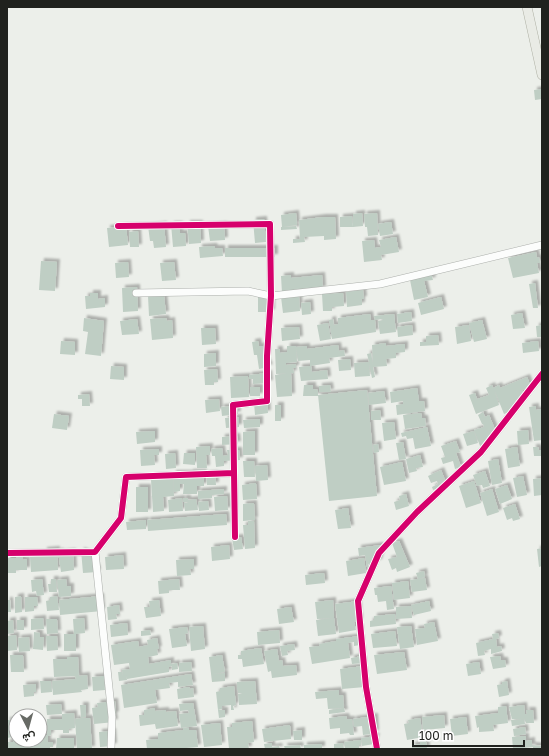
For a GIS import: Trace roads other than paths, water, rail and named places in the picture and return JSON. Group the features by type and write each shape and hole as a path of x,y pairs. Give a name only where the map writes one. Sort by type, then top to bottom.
{"main road":[{"path":"527,7 542,75"}],"street":[{"path":"118,226 270,224 271,296 267,356 268,401 233,405 235,537"},
{"path":"136,293 248,291 271,296 380,284 542,245"},
{"path":"377,749 366,687 358,601 379,553 417,512 481,452 542,374"},
{"path":"111,749 112,717 95,552 120,518 126,477 234,473"},
{"path":"7,554 95,552"}]}
